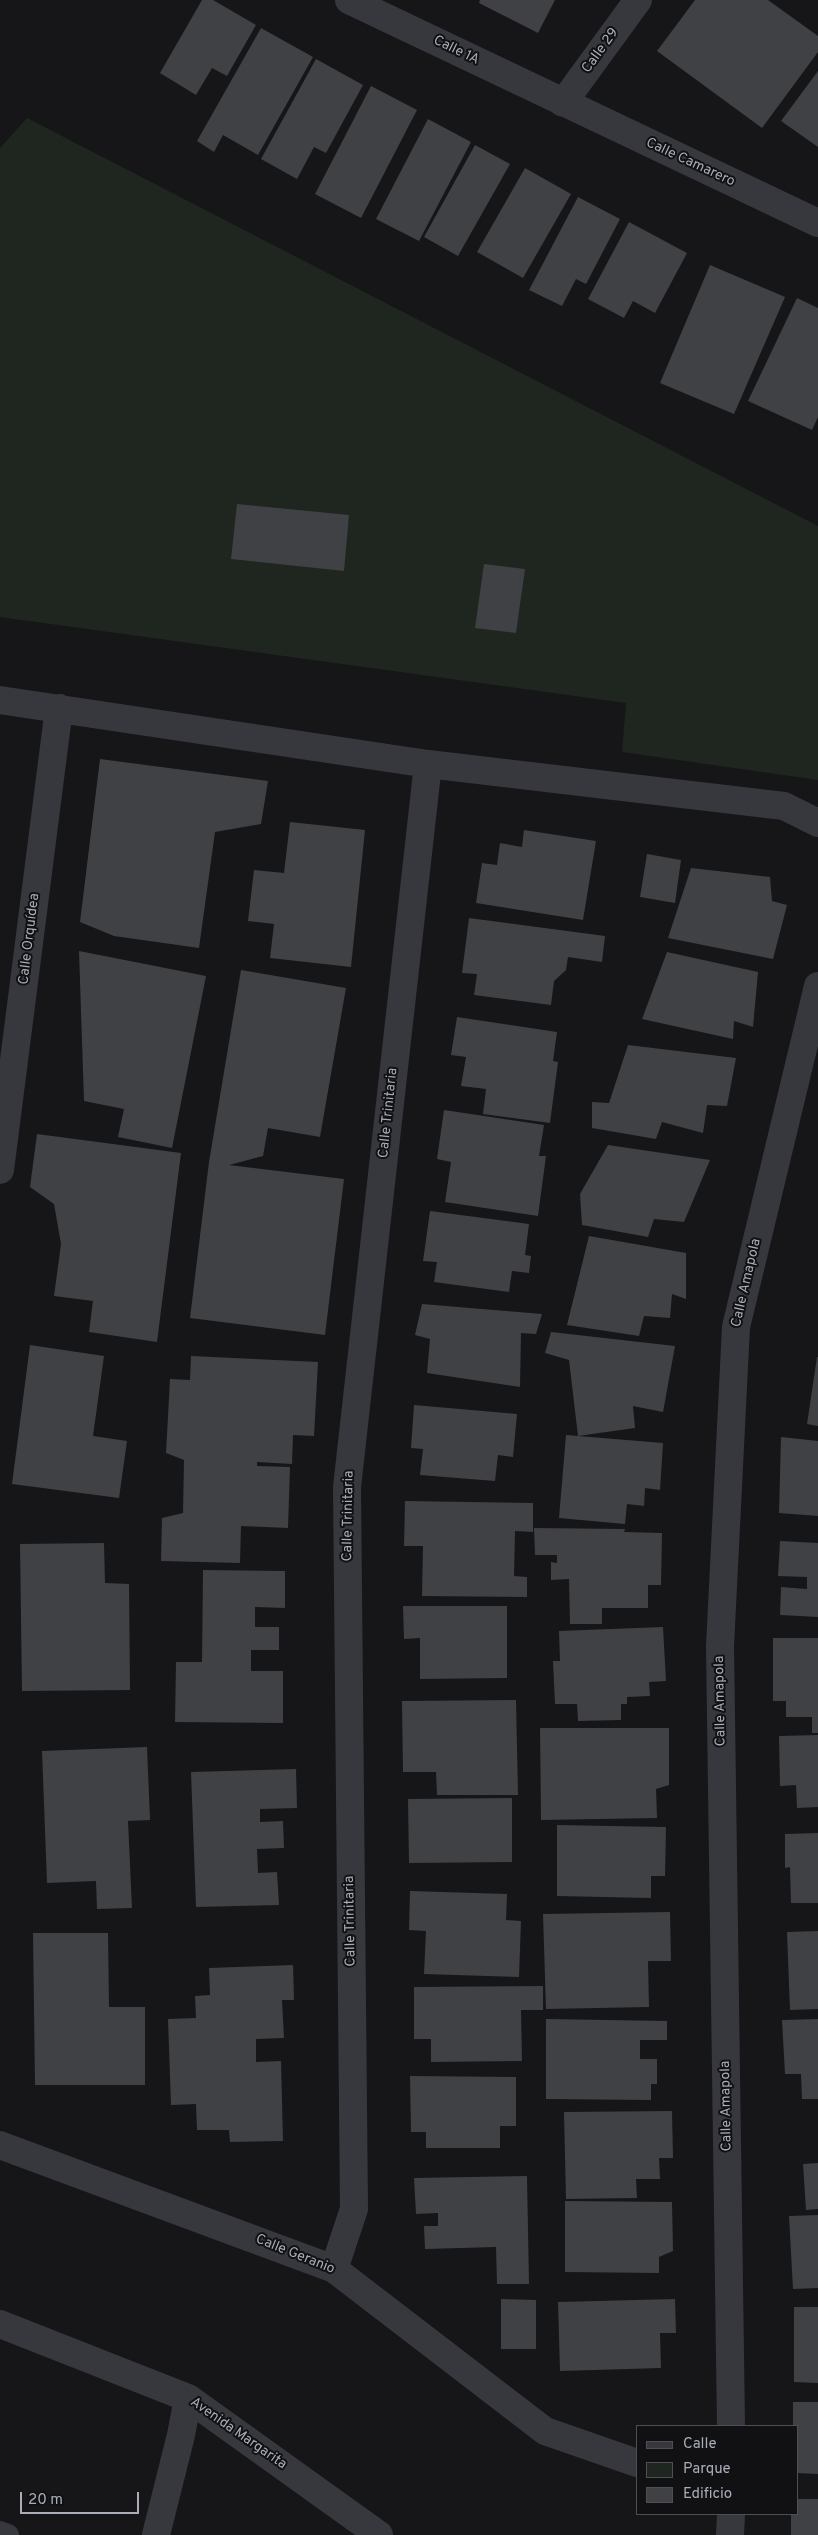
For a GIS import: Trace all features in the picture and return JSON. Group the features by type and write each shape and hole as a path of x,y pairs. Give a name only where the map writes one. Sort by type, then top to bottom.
{"street":[{"name":"Calle 1A","path":"349,0 563,103"},
{"name":"Calle 29","path":"563,103 638,0"},
{"name":"Calle Camarero","path":"563,103 818,223"},
{"path":"0,700 428,764 784,806 818,823"},
{"name":"Calle Orquídea","path":"0,1170 59,708"},
{"name":"Calle Trinitaria","path":"334,2269 354,2209 347,1487 428,764"},
{"name":"Calle Amapola","path":"732,2425 720,1646 736,1326 818,986"},
{"name":"Calle Geranio","path":"0,2145 334,2269 544,2430 636,2463"},
{"name":"Avenida Margarita","path":"0,2324 188,2398 379,2535"},
{"path":"156,2535 181,2435 188,2398"},
{"path":"730,2535 731,2515"}],"lane":[{"path":"0,2532 8,2535"}],"green space":[{"path":"27,118 818,526 818,780 622,752 626,703 0,617 0,148"}],"building":[{"path":"202,0 213,0 256,25 227,76 212,68 196,95 160,73"},
{"path":"480,0 555,0 538,33 479,3"},
{"path":"695,0 768,0 818,36 818,52 762,128 657,51"},
{"path":"261,28 313,57 258,155 223,135 214,152 197,141"},
{"path":"316,59 363,85 326,153 314,147 297,179 261,159"},
{"path":"818,71 818,147 781,121"},
{"path":"371,86 417,110 361,218 315,194"},
{"path":"428,119 471,142 419,241 376,219"},
{"path":"475,145 510,164 458,256 424,237"},
{"path":"525,168 571,194 523,278 477,252"},
{"path":"578,197 620,219 586,284 576,279 562,306 529,290"},
{"path":"629,222 687,253 655,313 633,301 624,318 588,299"},
{"path":"710,265 785,297 734,414 660,383"},
{"path":"797,298 818,308 818,417 812,430 748,401"},
{"path":"237,504 349,515 344,571 231,559"},
{"path":"484,564 525,569 516,633 475,628"},
{"path":"100,759 268,781 261,824 215,832 199,948 114,936 80,922"},
{"path":"290,822 365,830 351,967 270,958 274,924 248,921 254,870 284,873"},
{"path":"524,830 596,841 583,920 476,903 482,863 497,865 500,843 522,847"},
{"path":"647,854 681,860 675,903 640,897"},
{"path":"691,868 770,877 772,901 787,905 773,959 668,938"},
{"path":"469,918 605,936 602,962 568,957 566,970 554,981 551,1005 474,995 477,974 462,973"},
{"path":"79,951 206,976 172,1148 118,1137 124,1109 84,1101"},
{"path":"667,952 758,972 753,1027 734,1021 733,1039 642,1019"},
{"path":"241,970 346,988 320,1137 268,1128 263,1156 229,1165 344,1179 325,1335 190,1318 209,1162"},
{"path":"457,1017 557,1032 553,1061 558,1062 550,1123 483,1114 486,1089 461,1086 466,1057 451,1055"},
{"path":"628,1045 736,1058 727,1106 707,1105 703,1133 662,1122 656,1139 592,1128 592,1102 609,1103"},
{"path":"444,1110 544,1125 539,1156 546,1156 538,1216 445,1202 451,1162 437,1159"},
{"path":"37,1134 181,1153 157,1342 89,1332 93,1301 54,1296 61,1244 54,1204 30,1187"},
{"path":"608,1145 710,1160 684,1222 654,1219 648,1237 582,1225 580,1194"},
{"path":"430,1211 529,1224 525,1255 531,1256 529,1273 512,1271 509,1292 434,1282 437,1262 423,1261"},
{"path":"589,1236 686,1253 686,1299 672,1294 670,1318 644,1316 639,1336 567,1325"},
{"path":"422,1304 542,1314 536,1334 521,1333 520,1387 427,1373 430,1339 415,1335"},
{"path":"551,1332 675,1346 663,1412 633,1406 635,1428 578,1436 569,1360 545,1353"},
{"path":"30,1345 104,1356 93,1436 127,1441 119,1498 12,1484"},
{"path":"191,1356 318,1362 314,1436 293,1435 292,1464 257,1462 257,1466 290,1467 288,1528 241,1526 240,1563 161,1561 162,1518 183,1513 184,1460 166,1453 170,1379 190,1380"},
{"path":"818,1357 818,1426 807,1424"},
{"path":"414,1405 517,1414 513,1457 498,1455 495,1481 420,1475 423,1449 411,1448"},
{"path":"566,1435 663,1443 660,1490 645,1488 644,1506 627,1504 625,1524 559,1518"},
{"path":"781,1437 818,1441 818,1516 779,1513"},
{"path":"405,1501 533,1503 533,1532 515,1531 514,1576 527,1577 527,1597 422,1596 423,1546 404,1546"},
{"path":"534,1528 625,1529 624,1532 662,1533 661,1585 648,1585 648,1608 602,1608 602,1624 570,1624 569,1579 551,1580 551,1562 557,1563 557,1555 535,1555"},
{"path":"780,1541 818,1543 818,1617 780,1615 781,1587 807,1589 807,1577 778,1576"},
{"path":"104,1543 105,1583 129,1584 130,1690 22,1691 20,1544"},
{"path":"203,1570 285,1571 285,1608 255,1607 255,1627 279,1627 279,1650 251,1650 251,1671 283,1671 283,1723 175,1722 176,1662 202,1662"},
{"path":"403,1606 507,1606 507,1678 420,1679 420,1638 404,1639"},
{"path":"663,1627 666,1681 649,1682 650,1696 627,1697 627,1704 621,1704 621,1720 578,1721 577,1704 555,1704 553,1661 560,1661 559,1631"},
{"path":"773,1638 818,1638 818,1733 812,1733 812,1717 786,1717 786,1701 773,1701"},
{"path":"516,1700 518,1795 437,1795 436,1772 403,1772 402,1701"},
{"path":"540,1728 669,1728 669,1785 656,1789 657,1818 541,1820"},
{"path":"818,1735 818,1807 797,1808 796,1785 780,1786 779,1736"},
{"path":"147,1747 150,1820 128,1821 132,1908 97,1909 96,1881 47,1883 42,1751"},
{"path":"296,1769 297,1808 260,1809 260,1822 283,1821 284,1848 257,1849 258,1873 277,1872 279,1905 196,1907 191,1772"},
{"path":"512,1798 512,1862 409,1863 408,1799"},
{"path":"557,1825 666,1827 665,1876 651,1876 651,1898 557,1896"},
{"path":"818,1833 818,1903 791,1903 790,1867 785,1868 785,1834"},
{"path":"410,1891 507,1894 506,1920 521,1921 519,1977 424,1974 426,1931 409,1930"},
{"path":"670,1912 671,1961 648,1961 649,2007 546,2009 543,1914"},
{"path":"818,1931 818,2009 790,2010 787,1932"},
{"path":"33,1933 108,1933 109,2007 145,2007 145,2085 35,2085"},
{"path":"293,1965 294,2000 282,2000 284,2038 256,2039 256,2062 281,2061 283,2141 230,2142 229,2130 197,2130 196,2104 171,2105 168,2019 196,2018 195,1996 210,1995 209,1968"},
{"path":"543,1986 543,2010 521,2010 522,2061 431,2062 431,2039 414,2039 414,1987"},
{"path":"546,2019 667,2021 667,2040 640,2040 640,2059 657,2059 657,2084 651,2084 651,2100 546,2099"},
{"path":"818,2019 818,2099 802,2099 801,2074 785,2074 782,2020"},
{"path":"410,2076 516,2077 516,2126 500,2126 500,2148 426,2148 426,2132 411,2132"},
{"path":"672,2111 673,2158 659,2158 660,2179 636,2179 637,2198 566,2199 564,2112"},
{"path":"818,2163 818,2209 806,2210 803,2164"},
{"path":"527,2176 529,2284 497,2284 496,2247 425,2249 424,2226 438,2226 438,2213 416,2214 414,2178"},
{"path":"565,2201 672,2202 673,2251 659,2257 659,2273 565,2272"},
{"path":"818,2215 818,2288 793,2289 789,2216"},
{"path":"501,2299 536,2300 536,2349 501,2349"},
{"path":"675,2299 676,2333 660,2333 661,2368 560,2371 558,2302"},
{"path":"794,2307 818,2307 818,2383 794,2382"},
{"path":"793,2402 818,2402 818,2474 798,2473 798,2425 793,2425"},
{"path":"798,2499 818,2499 818,2535 791,2535 791,2515 798,2515"}]}
